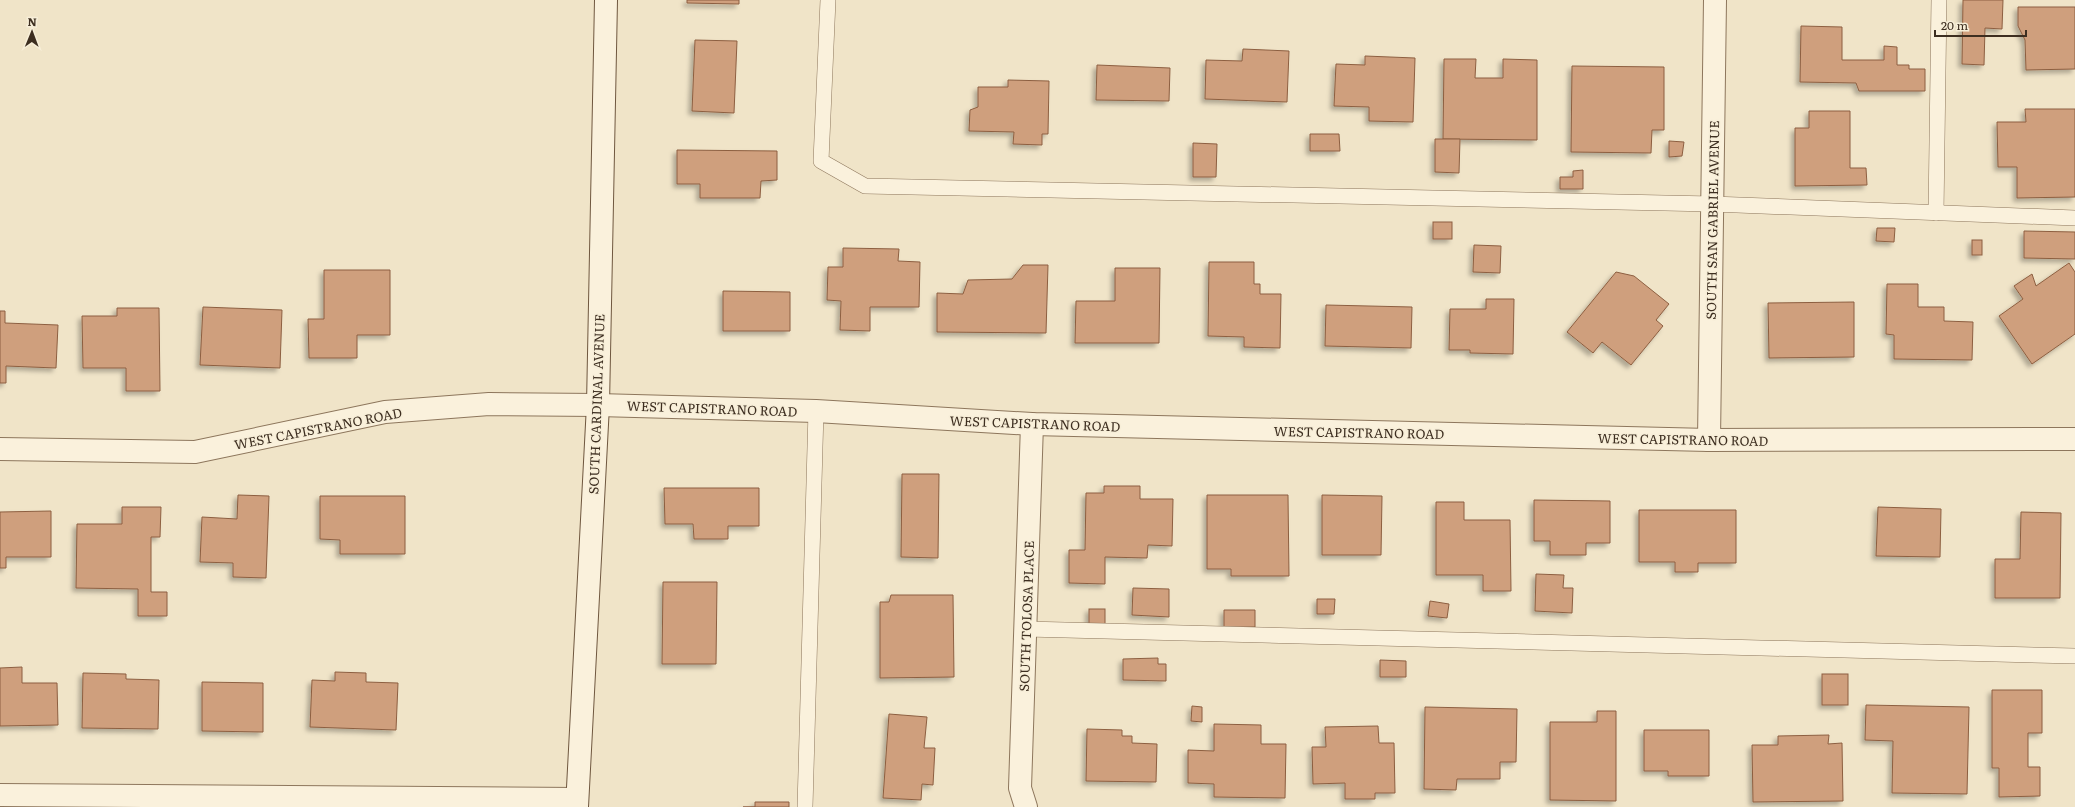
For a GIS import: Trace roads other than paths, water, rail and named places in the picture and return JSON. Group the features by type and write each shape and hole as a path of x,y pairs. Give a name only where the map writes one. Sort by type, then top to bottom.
{"street":[{"name":"SOUTH CARDINAL AVENUE","path":"577,803 598,405 606,0"},
{"name":"SOUTH SAN GABRIEL AVENUE","path":"1709,440 1714,0"},
{"name":"WEST CAPISTRANO ROAD","path":"0,449 195,452 385,412 489,404 598,405 816,411 1032,424 1709,440 2075,439"},
{"name":"SOUTH TOLOSA PLACE","path":"1026,807 1020,788 1032,424"},
{"path":"0,795 577,803"}],"lane":[{"path":"828,0 821,162 865,186 1712,204 2075,218"},
{"path":"1936,213 1939,0"},
{"path":"805,807 816,411"},
{"path":"1026,629 2075,656"}]}
